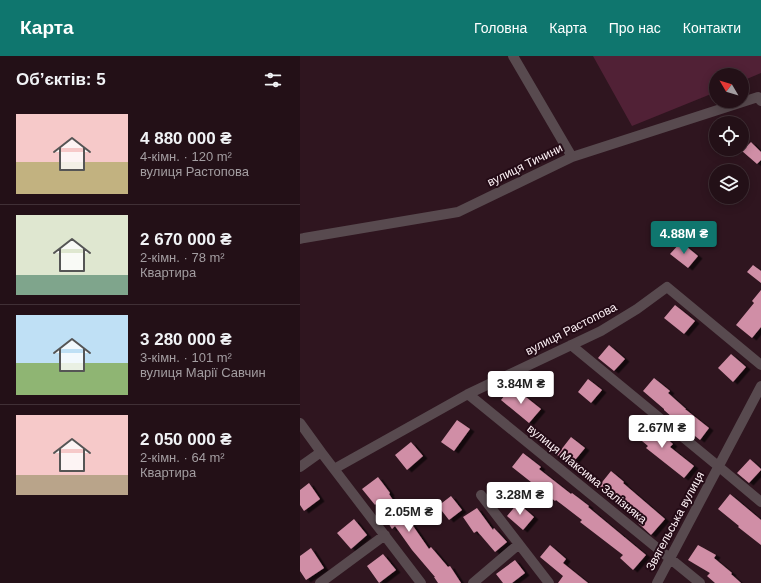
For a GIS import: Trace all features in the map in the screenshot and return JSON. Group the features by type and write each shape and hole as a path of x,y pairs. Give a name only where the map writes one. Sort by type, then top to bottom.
{"street":[{"path":"513,56 572,157"},
{"name":"вулиця Тичини","path":"300,239 458,212 572,157 759,99"},
{"name":"вулиця Растопова","path":"334,468 468,394 601,330 636,309 667,287 761,365"},
{"path":"571,345 761,502"},
{"name":"Звягельська вулиця","path":"657,583 761,386"},
{"name":"вулиця Максима Залізняка","path":"468,394 700,583"},
{"path":"300,423 421,583"},
{"path":"300,467 321,452"},
{"path":"480,496 549,583"},
{"path":"320,583 385,535"},
{"path":"472,583 519,544"}],"shaded area":[{"path":"593,56 761,56 761,73 749,78 749,68 709,68 709,95 632,126"}],"building":[{"path":"751,142 761,152 761,160 757,164 748,156 749,156 749,144"},
{"path":"681,242 698,256 688,268 670,254"},
{"path":"753,265 761,271 761,283 747,272"},
{"path":"761,290 761,327 752,338 736,325 754,303 752,301"},
{"path":"675,305 695,321 684,334 664,318"},
{"path":"609,345 625,359 614,371 598,358"},
{"path":"731,354 746,367 733,382 718,368"},
{"path":"654,378 670,391 668,393 685,409 709,428 700,440 643,391"},
{"path":"588,379 602,390 591,403 578,392"},
{"path":"512,386 541,409 529,423 501,400"},
{"path":"639,419 657,434 659,432 673,444 670,447 694,466 684,478 646,448 648,446 630,431"},
{"path":"457,420 470,429 454,451 441,442"},
{"path":"571,437 585,448 571,465 557,455"},
{"path":"411,442 423,456 407,470 395,455"},
{"path":"523,453 541,467 539,469 589,506 588,507 646,555 633,570 620,558 623,555 580,522 582,520 512,467"},
{"path":"750,459 761,470 749,483 737,473"},
{"path":"611,471 665,519 651,535 638,523 639,522 616,502 617,501 599,486"},
{"path":"378,477 390,493 389,494 409,524 411,523 429,549 431,547 448,567 450,566 461,583 438,583 435,577 412,550 395,526 392,529 376,504 375,505 362,489"},
{"path":"309,483 320,499 304,511 300,505 300,490"},
{"path":"730,494 761,520 761,545 718,509"},
{"path":"451,496 462,510 449,520 438,506"},
{"path":"518,503 534,517 523,530 507,516"},
{"path":"477,508 493,530 494,528 507,542 495,552 477,531 474,533 463,517"},
{"path":"354,519 367,535 351,549 337,533"},
{"path":"550,545 566,559 563,563 588,583 558,583 563,576 540,557"},
{"path":"698,545 716,555 714,558 732,573 731,574 741,583 715,583 707,576 710,573 688,560"},
{"path":"311,548 324,568 306,580 300,571 300,556"},
{"path":"383,554 396,570 379,583 367,566"},
{"path":"515,560 525,573 512,583 503,583 496,574"}]}
